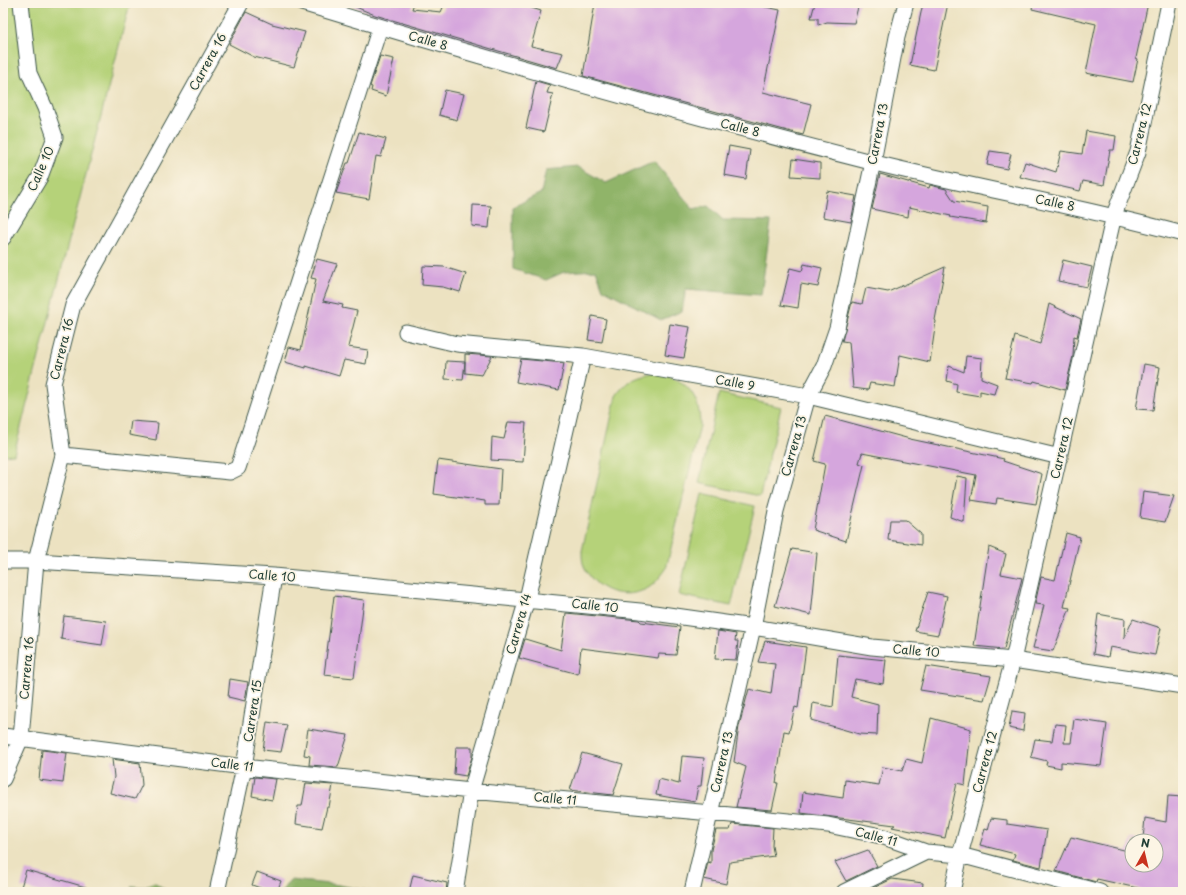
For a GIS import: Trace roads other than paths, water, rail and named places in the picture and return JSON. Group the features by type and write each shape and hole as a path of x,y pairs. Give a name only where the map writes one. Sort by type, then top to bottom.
{"street":[{"name":"Calle 10","path":"3,238 40,177 55,138 45,108 29,73 21,3"},
{"name":"Carrera 16","path":"3,779 21,738 36,561 63,455 53,384 73,305 241,3"},
{"name":"Calle 8","path":"302,3 380,27 688,114 873,162 1114,216 1183,234"},
{"name":"Carrera 13","path":"692,892 754,627 776,511 808,396 824,366 837,328 873,162 897,37 906,3"},
{"name":"Carrera 12","path":"952,892 960,855 1013,660 1114,216 1138,152 1169,3"},
{"path":"63,455 230,472 238,468 380,27"},
{"name":"Calle 9","path":"406,332 457,344 583,356 808,396 1060,457"},
{"name":"Carrera 14","path":"455,892 472,792 527,599 583,356"},
{"name":"Calle 10","path":"3,561 36,561 274,576 527,599 640,611 754,627 872,647 1013,660 1183,686"},
{"name":"Carrera 15","path":"217,892 244,767 274,576"},
{"name":"Calle 11","path":"3,736 244,767 472,792 711,812 828,825 880,836 926,852 960,855 1100,892"},
{"path":"844,892 926,852"}]}
